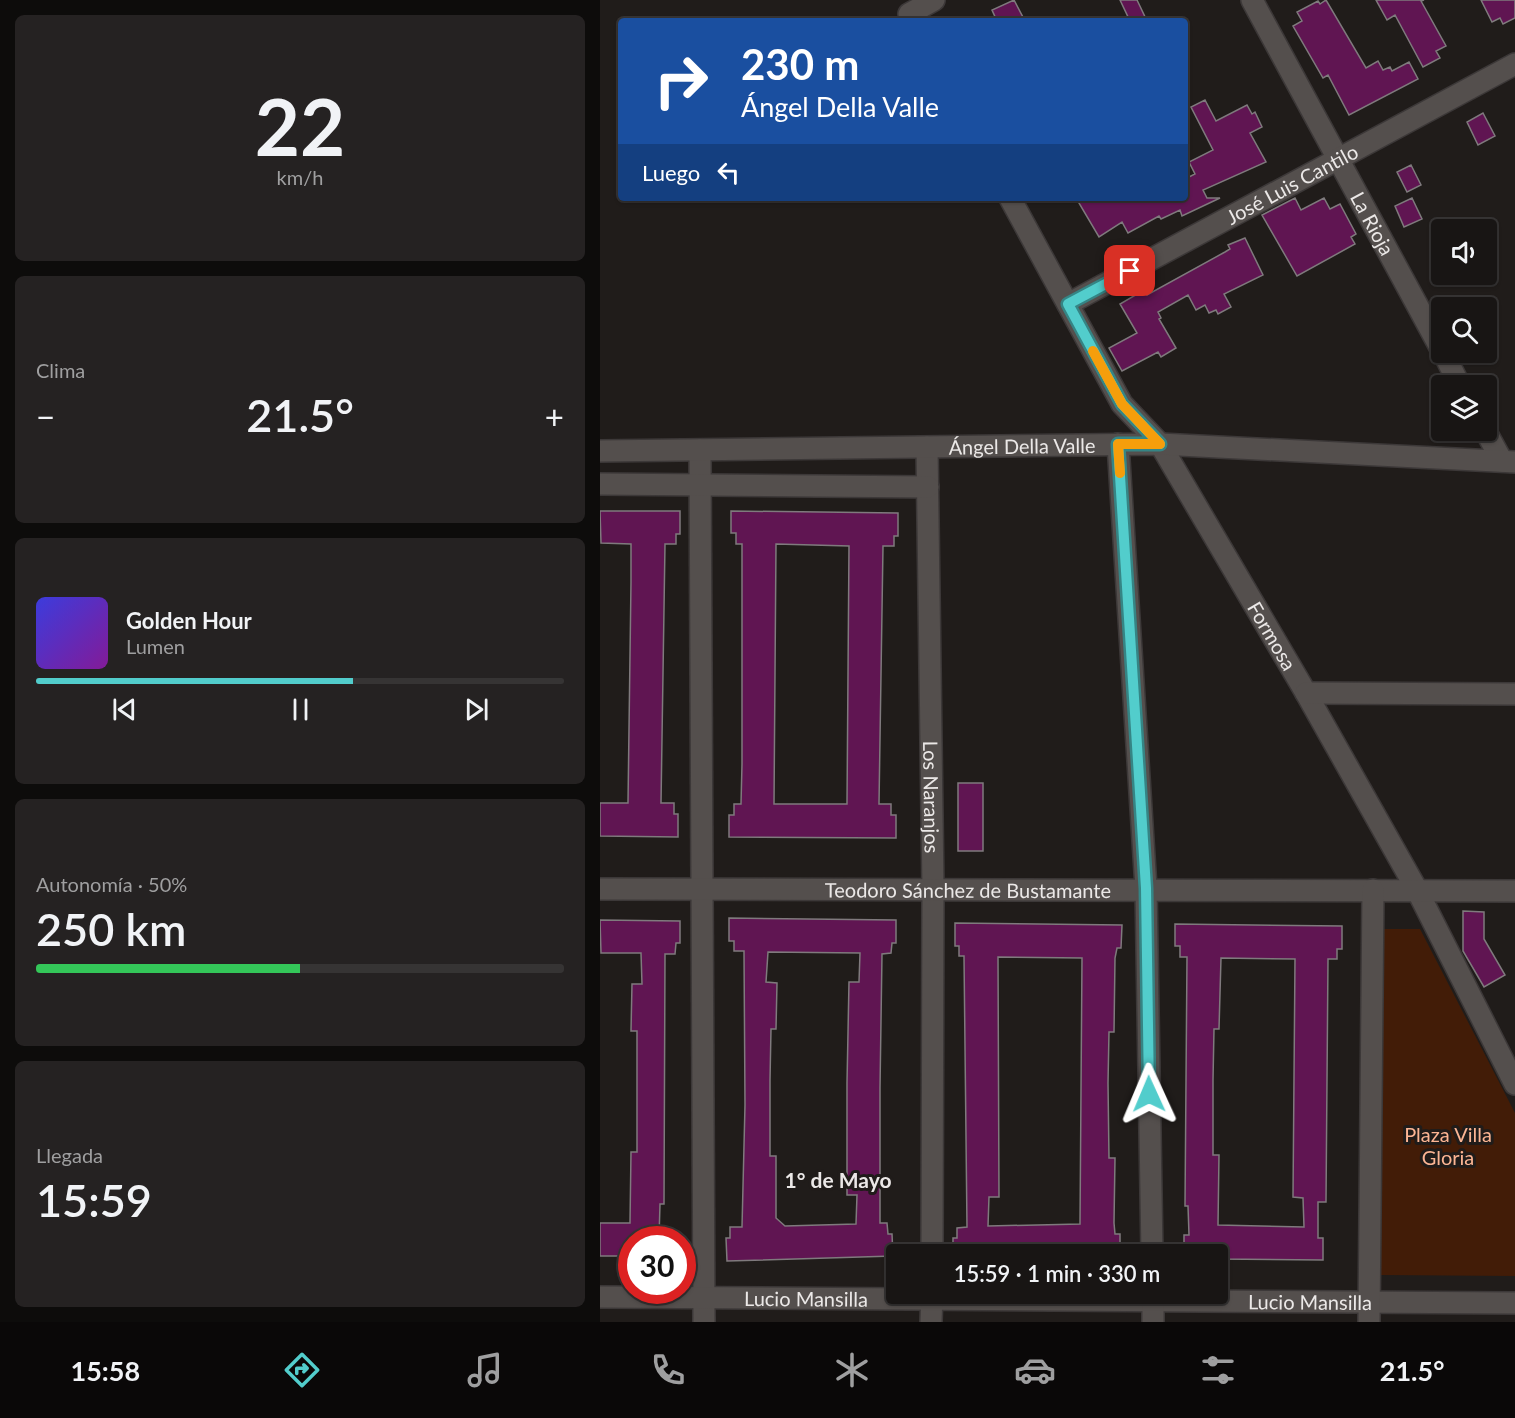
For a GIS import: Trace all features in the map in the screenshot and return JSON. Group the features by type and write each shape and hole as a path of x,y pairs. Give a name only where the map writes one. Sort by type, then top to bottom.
{"street":[{"path":"908,12 934,0"},
{"name":"La Rioja","path":"1252,0 1431,332"},
{"name":"José Luis Cantilo","path":"1068,304 1515,64"},
{"name":"Formosa","path":"1012,201 1122,404 1160,444 1306,693 1417,890 1515,1084"},
{"path":"1493,441 1508,462"},
{"path":"1118,444 1146,888 1152,1244"},
{"name":"Ángel Della Valle","path":"600,451 1160,444 1508,462"},
{"name":"Los Naranjos","path":"927,447 933,889 932,1244"},
{"path":"700,450 704,1322"},
{"path":"600,484 928,487"},
{"path":"1306,693 1515,694"},
{"name":"Teodoro Sánchez de Bustamante","path":"600,889 1146,888 1515,891"},
{"path":"1369,1312 1373,890"},
{"name":"Lucio Mansilla","path":"600,1297 886,1296"},
{"name":"Lucio Mansilla","path":"1228,1302 1369,1312 1515,1303"},
{"path":"932,1304 932,1322"},
{"path":"1152,1322 1153,1304"}],"green space":[{"name":"Plaza Villa Gloria","path":"1383,929 1420,929 1515,1113 1515,1276 1380,1275"}],"building":[{"path":"1014,0 1023,18 996,18 992,10"},
{"path":"1120,0 1137,0 1146,18 1129,18"},
{"path":"1326,0 1366,68 1378,61 1383,70 1390,67 1392,71 1409,62 1418,79 1349,115 1328,75 1323,78 1293,26 1302,21 1297,12 1318,1 1320,4"},
{"path":"1376,0 1424,0 1421,1 1446,46 1436,51 1440,58 1423,67 1395,15 1387,20"},
{"path":"1481,0 1515,0 1515,18 1503,24 1500,18 1492,22"},
{"path":"1205,100 1216,121 1247,105 1252,114 1255,112 1262,127 1250,133 1266,162 1203,190 1207,198 1220,198 1182,216 1180,210 1161,219 1159,216 1128,233 1122,222 1099,237 1078,201 1188,201 1188,178 1195,174 1189,162 1213,150 1191,107"},
{"path":"1483,113 1495,136 1478,145 1467,122"},
{"path":"1411,165 1421,185 1407,192 1397,172"},
{"path":"1295,198 1301,210 1324,198 1330,209 1340,204 1356,234 1351,237 1355,244 1297,276 1262,215"},
{"path":"1412,198 1422,219 1404,227 1395,206"},
{"path":"1245,238 1263,275 1224,294 1231,307 1218,314 1216,310 1209,313 1205,305 1196,310 1188,295 1158,312 1161,318 1159,319 1176,348 1161,357 1158,352 1122,371 1109,348 1137,333 1120,304 1144,290 1147,295 1230,249 1228,245"},
{"path":"600,511 680,511 680,534 676,534 676,544 665,544 661,803 674,803 674,814 678,814 678,837 600,836 600,803 628,803 631,544 601,543"},
{"path":"731,511 898,513 898,536 894,536 894,546 883,546 879,804 891,804 891,815 896,815 896,838 729,837 729,815 734,815 734,804 741,804 742,764 742,544 736,544 736,533 731,533","holes":["776,544 849,546 847,804 774,804"]},
{"path":"958,783 983,783 983,851 958,851"},
{"path":"1463,911 1484,912 1484,939 1505,975 1484,987 1463,951"},
{"path":"729,918 896,920 896,943 892,943 891,953 882,954 880,1223 887,1223 888,1234 892,1234 892,1244 886,1244 886,1256 727,1261 726,1238 730,1238 730,1227 742,1227 745,1105 744,951 734,951 734,941 729,941","holes":["768,952 860,953 859,982 849,982 847,1083 847,1195 857,1195 856,1224 785,1226 776,1218 776,1156 770,1156 771,1029 776,1029 777,983 766,982"]},
{"path":"600,920 680,921 680,943 676,943 675,954 665,954 664,1204 660,1204 659,1226 618,1226 618,1256 600,1256 600,1223 630,1223 631,1152 637,1152 637,1031 631,1031 632,984 642,984 641,953 601,953"},
{"path":"955,923 1122,925 1121,948 1117,948 1115,958 1114,1032 1109,1032 1108,1083 1109,1158 1115,1158 1114,1223 1115,1234 1120,1234 1120,1244 953,1244 953,1238 957,1238 957,1228 967,1227 964,956 959,956 959,946 955,946","holes":["998,957 1082,958 1080,1224 988,1226 989,1197 999,1197"]},
{"path":"1175,924 1342,926 1342,949 1337,949 1337,959 1328,959 1326,1202 1318,1202 1318,1238 1323,1238 1323,1260 1228,1259 1228,1244 1184,1244 1184,1235 1189,1235 1188,1206 1185,1206 1187,957 1180,957 1180,946 1175,946","holes":["1221,958 1295,959 1293,1197 1303,1198 1304,1227 1218,1225 1219,1155 1213,1155 1213,1080 1214,1029 1219,1029"]}],"slow traffic":[{"path":"1093,351 1122,404 1160,444 1118,444 1120,473"}],"district":[{"name":"1° de Mayo","path":"838,1179"}],"route":[{"path":"1130,271 1068,304 1122,404 1160,444 1118,444 1146,888 1149,1094"}]}
